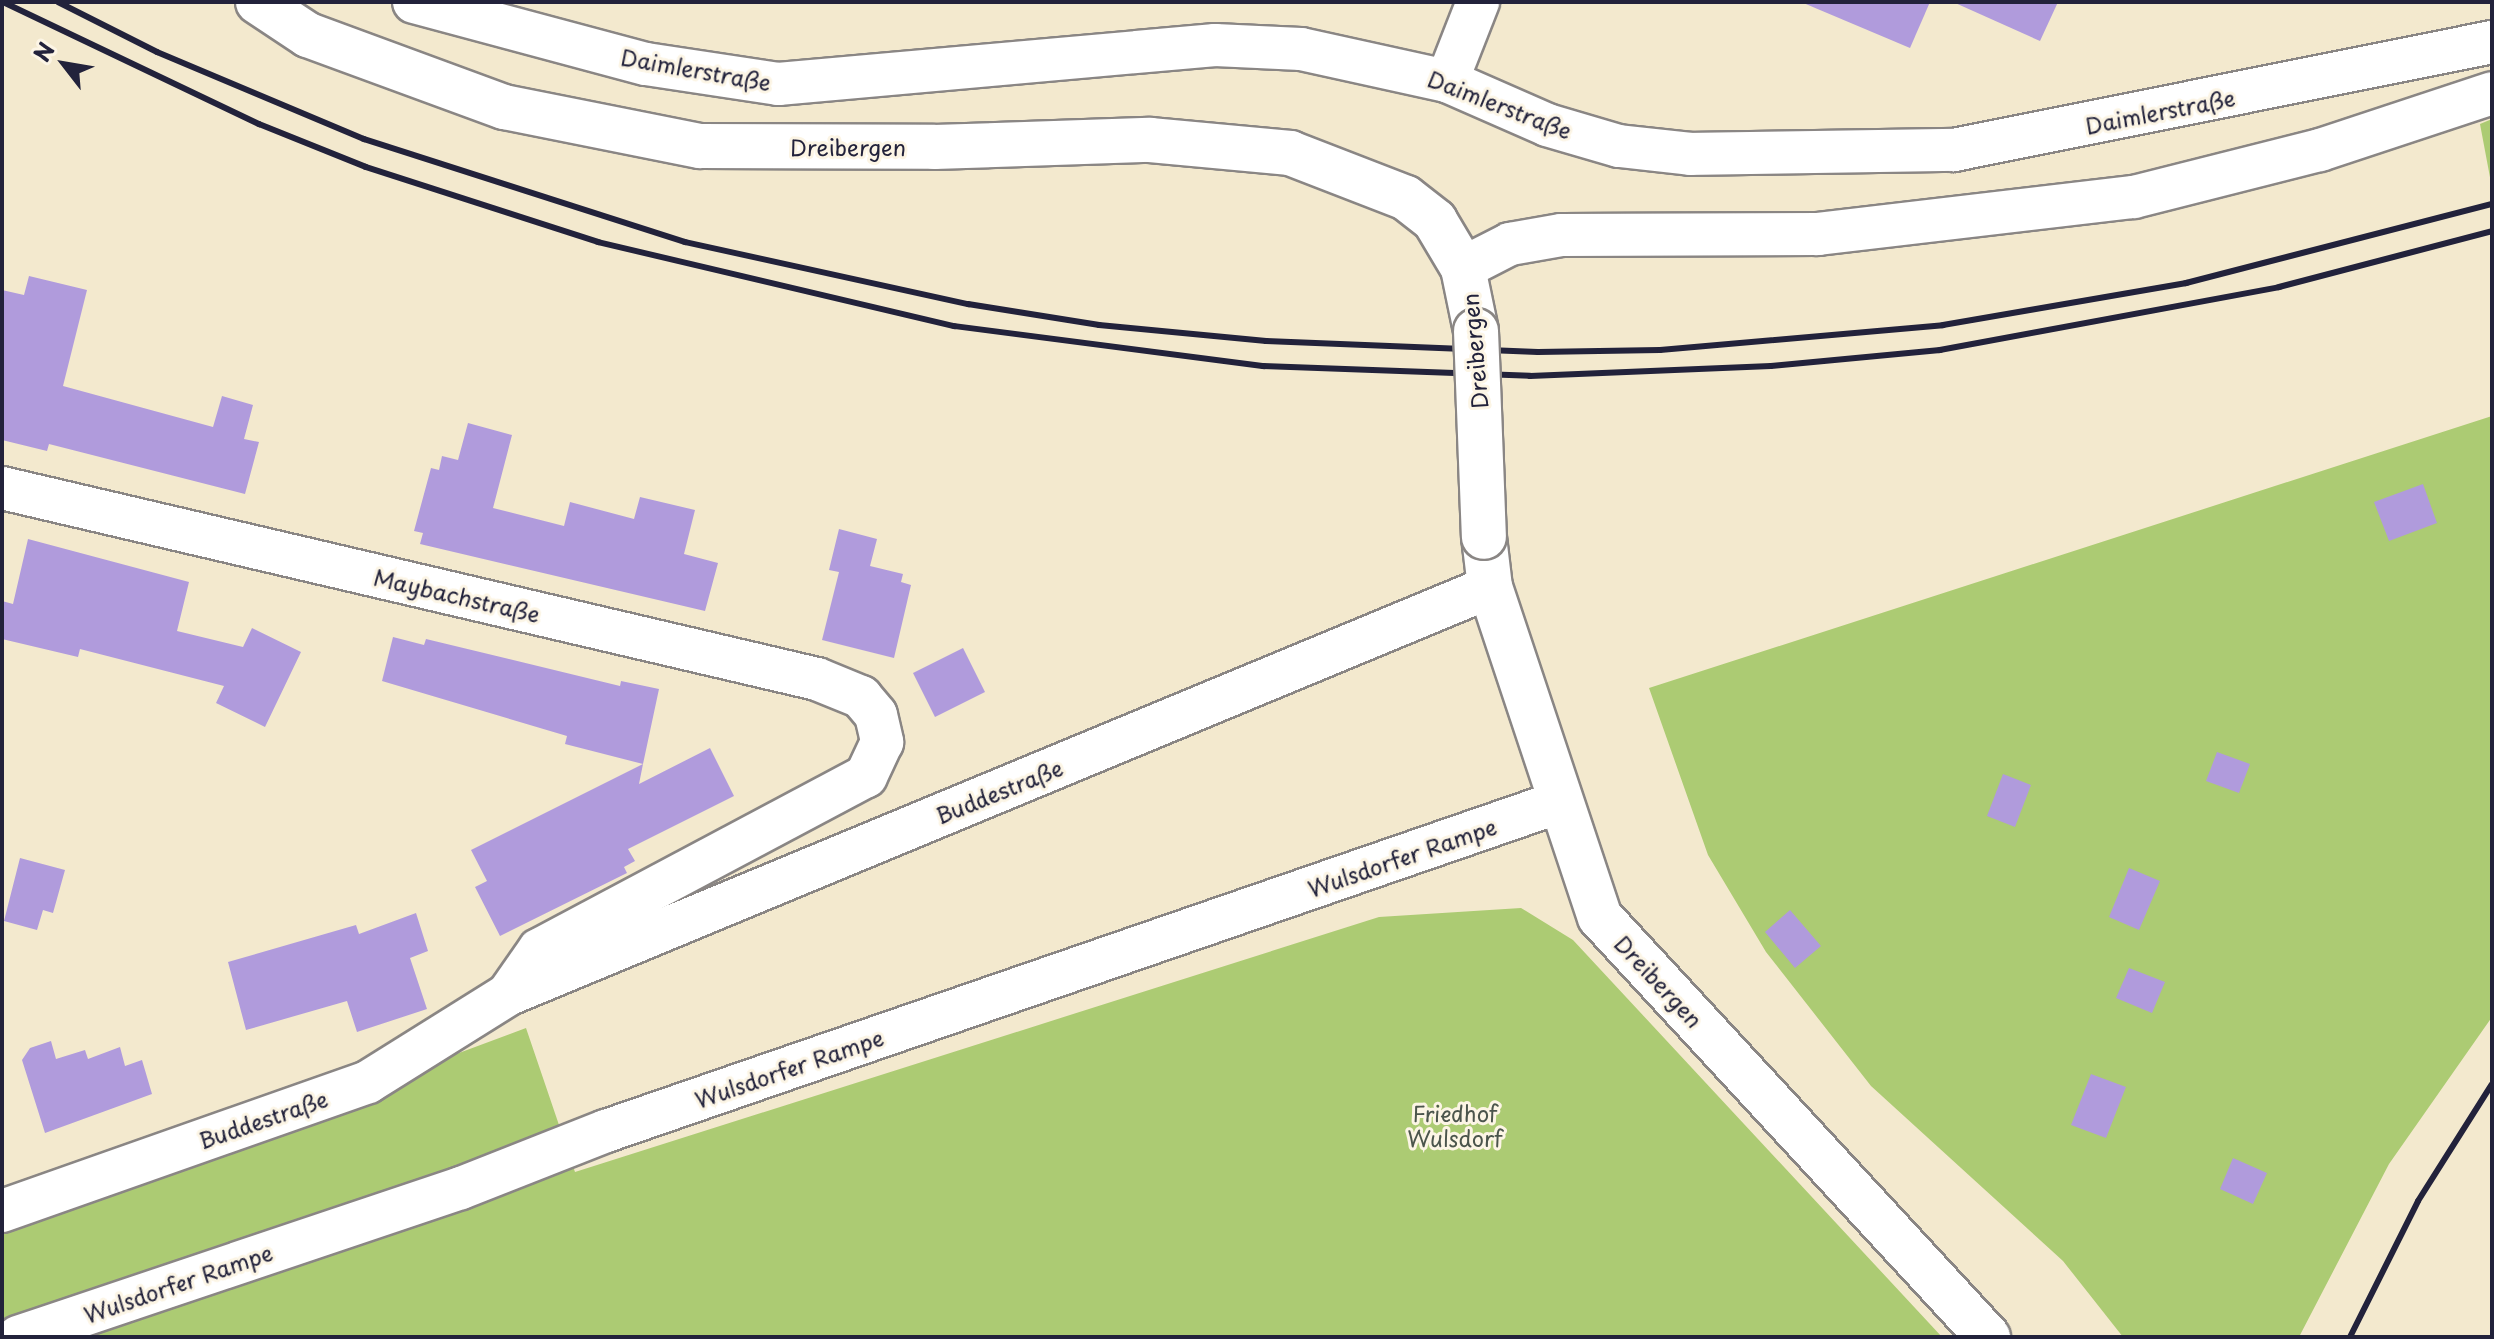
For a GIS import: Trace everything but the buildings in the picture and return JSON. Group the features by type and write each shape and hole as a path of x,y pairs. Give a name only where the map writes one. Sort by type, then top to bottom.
{"street":[{"path":"258,2 311,18"},
{"name":"Daimlerstraße","path":"414,2 646,64 778,84 1215,45 1301,49 1447,81 1547,125 1619,146 1691,154 1954,150 2492,42"},
{"path":"1447,81 1478,2"},
{"name":"Dreibergen","path":"311,18 504,107 700,146 934,147 1150,140 1290,153 1406,198 1444,232 1463,268 1476,331 1484,537 1490,587 1600,917 1988,1337"},
{"path":"1463,268 1510,244 1561,235 1818,234 2134,197 2320,150 2492,93"},
{"name":"Maybachstraße","path":"2,488 817,679 861,697 876,715 882,742"},
{"name":"Buddestraße","path":"2,1211 368,1082 509,994 1490,587"},
{"name":"Buddestraße","path":"509,994 539,950 866,776 882,742"},
{"name":"Wulsdorfer Rampe","path":"18,1337 461,1188 621,1126 1562,801"}],"green space":[{"path":"2492,119 2492,188 2480,124"},
{"path":"2492,416 2492,1017 2389,1164 2299,1337 2123,1337 2063,1261 1871,1086 1766,952 1708,855 1649,688"},
{"name":"Friedhof Wulsdorf","path":"1521,908 1573,940 1942,1337 2,1337 2,1223 526,1028 575,1172 1379,917"}],"railway":[{"path":"3,2 259,124 366,167 598,242 954,326 1263,366 1530,376 1771,366 1940,350 2279,287 2492,231"},
{"path":"58,2 157,52 364,139 685,242 968,304 1099,325 1266,341 1538,352 1660,350 1943,325 2186,283 2492,204"},
{"path":"2350,1337 2418,1201 2492,1084"}]}
